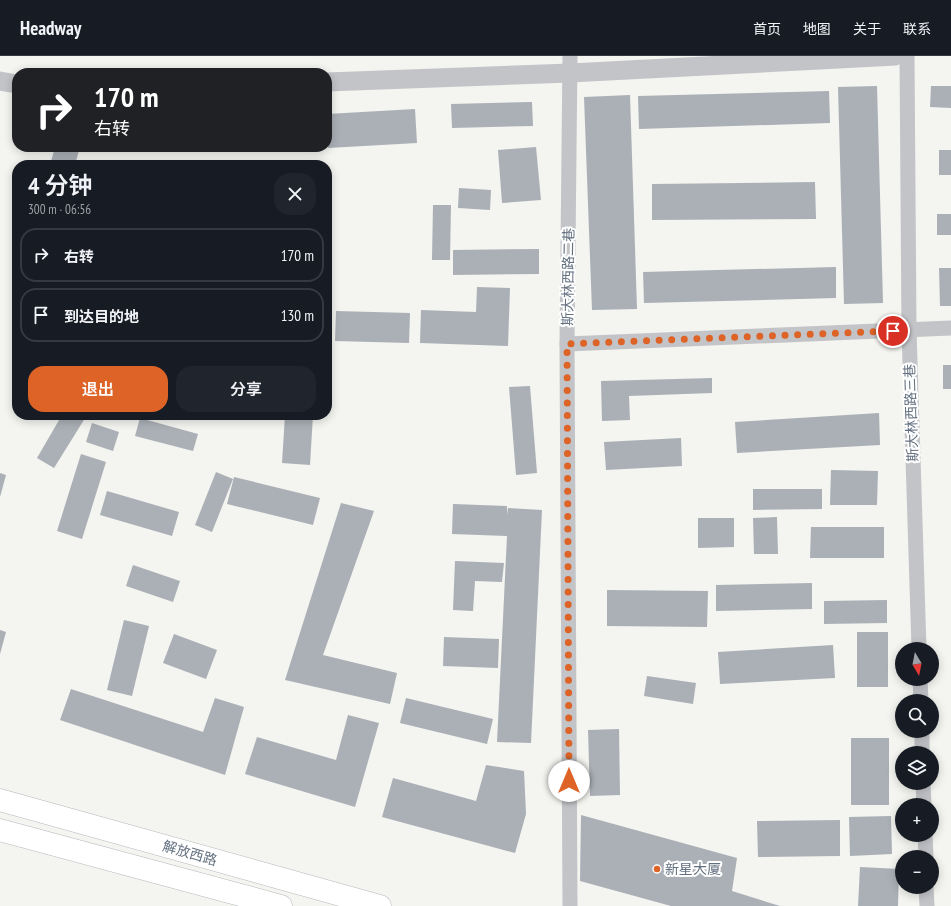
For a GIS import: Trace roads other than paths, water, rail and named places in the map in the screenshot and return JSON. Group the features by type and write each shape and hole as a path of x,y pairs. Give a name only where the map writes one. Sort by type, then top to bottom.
{"main road":[{"name":"解放西路","path":"0,800 380,906"},
{"name":"解放西路","path":"0,830 281,906"}],"street":[{"path":"332,82 570,64 896,56"},
{"name":"斯大林西路三巷","path":"907,56 909,330 919,642"},
{"name":"斯大林西路二巷","path":"570,64 567,344 570,906"},
{"path":"0,81 12,83"},
{"path":"567,344 951,328"},
{"path":"926,894 927,906"}],"place":[{"name":"新星大厦","path":"657,869"}]}
